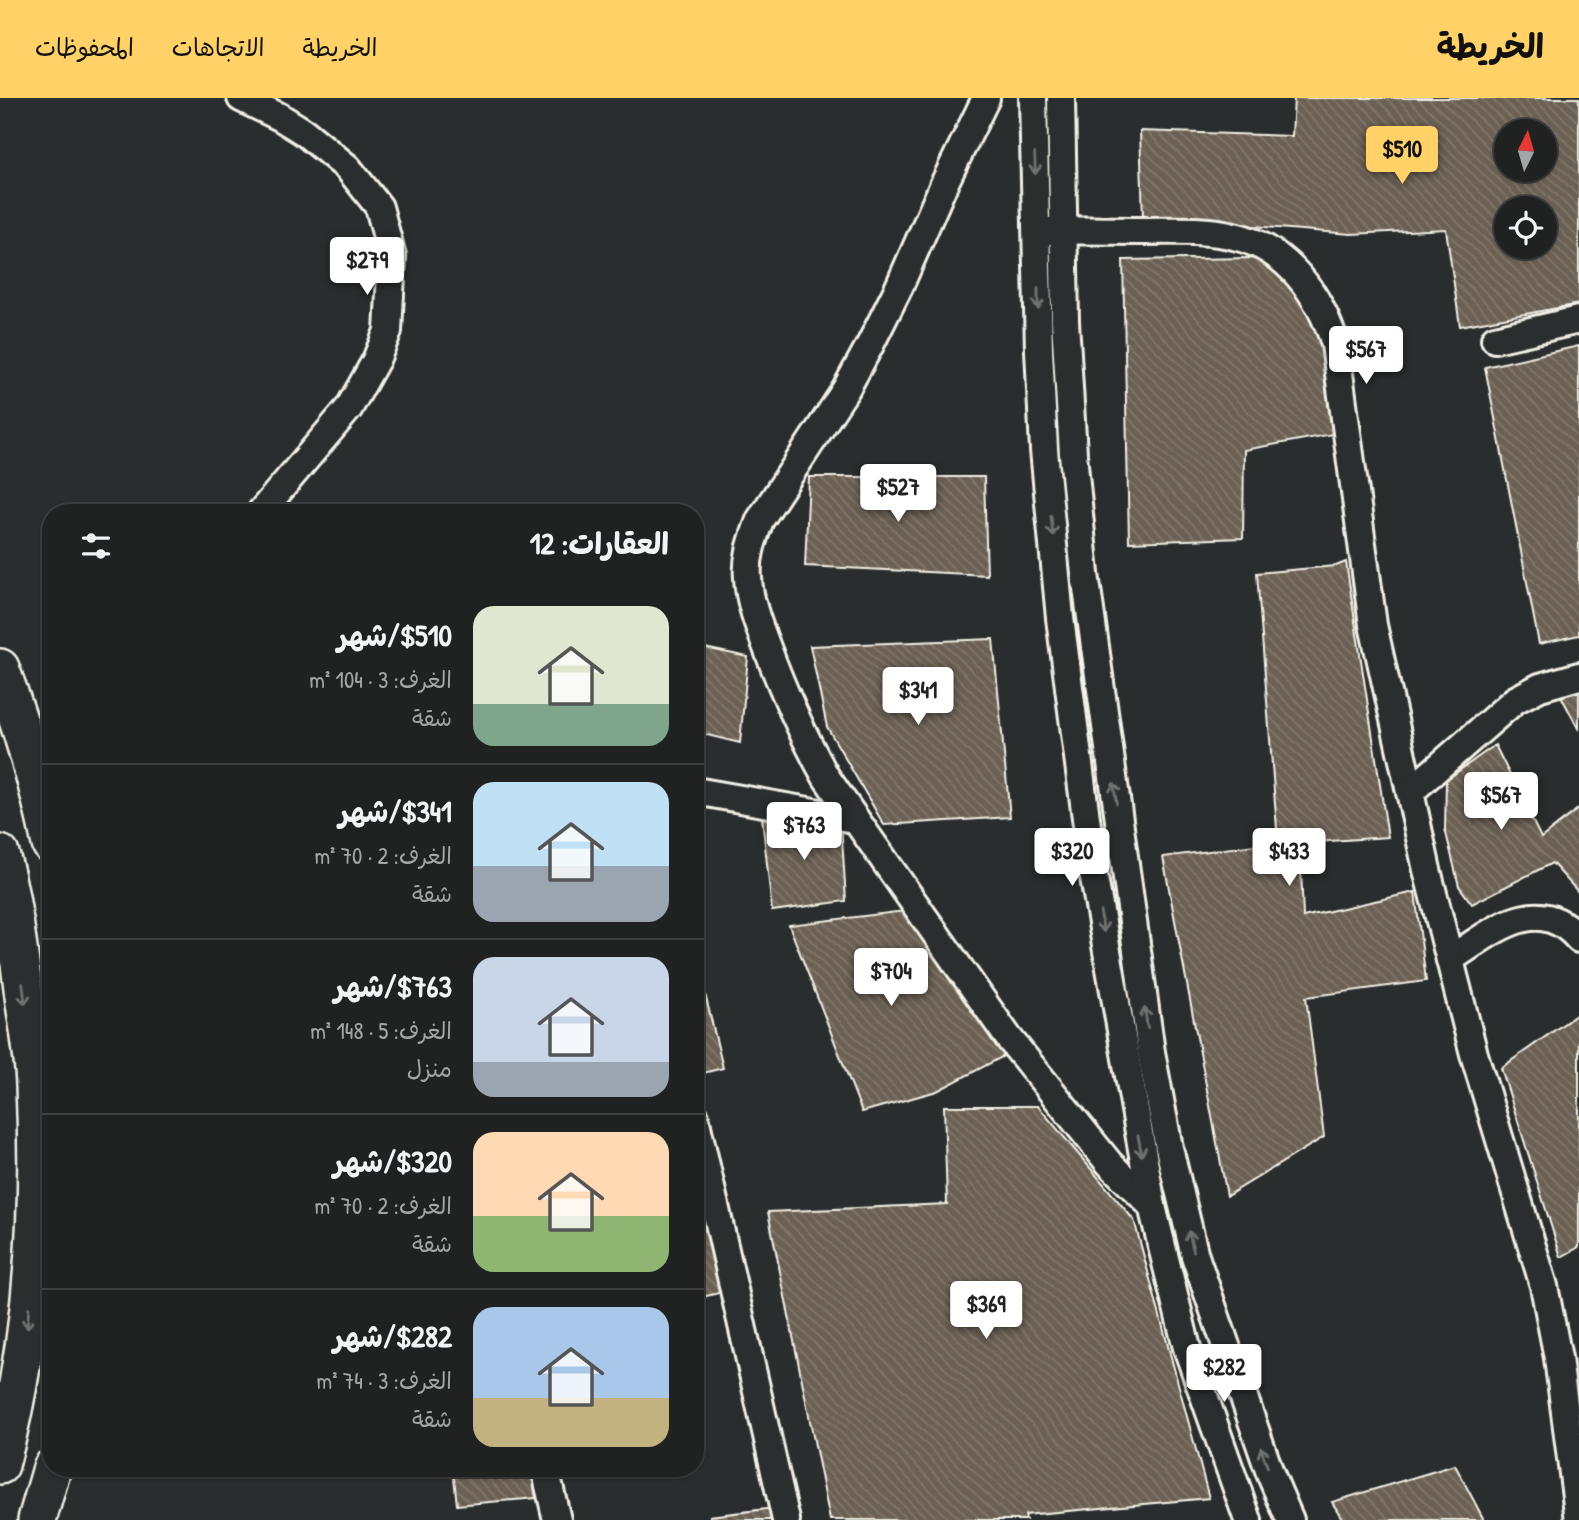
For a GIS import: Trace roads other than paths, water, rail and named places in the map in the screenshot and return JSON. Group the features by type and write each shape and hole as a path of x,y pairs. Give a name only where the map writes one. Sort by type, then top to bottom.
{"main road":[{"path":"0,668 42,800"},
{"path":"0,854 17,939 35,1084 36,1219 27,1334 0,1465"},
{"path":"37,1520 49,1477"}],"street":[{"path":"241,98 304,132 348,168 379,207 393,256 388,331 376,360 349,408 268,504"},
{"path":"986,98 944,184 900,287 871,343 840,399 760,520 751,544 747,577 776,673 826,777 1024,1057 1109,1163 1152,1206"},
{"path":"1033,98 1068,379 1084,574 1151,1052 1169,1148 1195,1256 1270,1473 1290,1520"},
{"path":"1060,98 1038,340 1043,438 1060,618 1093,872 1152,1206 1187,1348 1248,1520"},
{"path":"1050,231 1190,231 1235,236 1266,250 1289,266 1303,281 1327,317 1340,368 1373,625 1427,870 1474,1054 1536,1255 1574,1436 1579,1520"},
{"path":"1495,340 1579,320"},
{"path":"1410,792 1515,700 1541,687 1579,676"},
{"path":"704,793 854,819"},
{"path":"1450,959 1519,918 1547,917 1570,929 1579,939"},
{"path":"704,1157 786,1520"},
{"path":"1200,1386 1237,1377"},
{"path":"547,1477 557,1520"}]}
